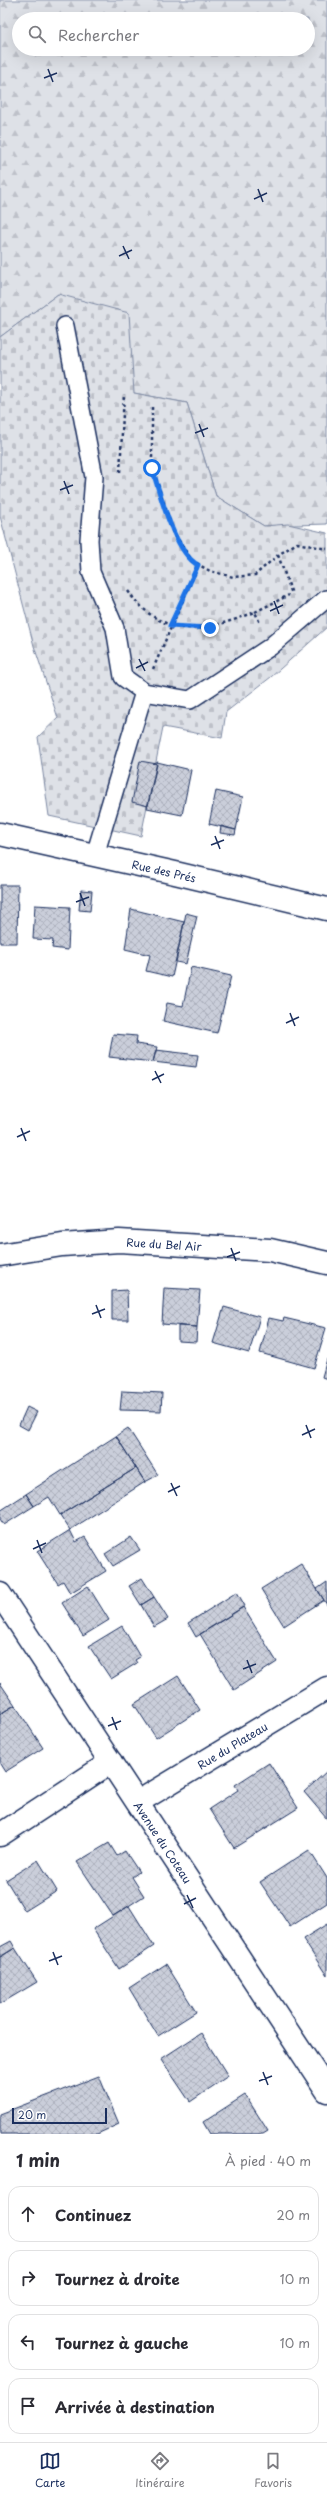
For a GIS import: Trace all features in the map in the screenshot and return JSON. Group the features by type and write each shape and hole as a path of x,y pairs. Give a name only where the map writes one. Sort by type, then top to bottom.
{"street":[{"name":"Rue des Prés","path":"0,834 327,909"},
{"name":"Rue du Bel Air","path":"0,1256 62,1245 119,1241 270,1250 327,1263"},
{"name":"Avenue du Coteau","path":"0,1594 327,2091"},
{"name":"Rue du Plateau","path":"138,1802 327,1688"},
{"path":"0,1835 111,1762"}],"lane":[{"path":"64,326 94,477 89,540 91,572 115,628 123,677 144,692 190,700 270,647 326,598"},
{"path":"95,855 144,692"}],"path":[{"path":"120,480 124,394"},
{"path":"152,407 152,468 173,532 192,561 210,571 233,577 255,575 278,555 297,543 327,548"},
{"path":"278,555 292,594"},
{"path":"144,692 170,626 198,565"},
{"path":"126,587 149,614 170,626 210,628 255,612 270,647"}],"green space":[{"path":"0,0 327,0 327,524 264,526 216,496 187,403 134,393 58,294 0,337"},
{"path":"58,294 129,313 134,393 187,403 216,496 264,526 288,524 327,533 327,627 271,677 226,712 222,738 163,727 141,836 49,816 38,737 58,718 34,646 0,516 0,337"}],"building":[{"path":"140,761 157,764 148,806 132,802"},
{"path":"157,762 191,770 182,815 147,808"},
{"path":"216,791 243,797 236,830 209,824"},
{"path":"221,826 236,830 235,835 220,833"},
{"path":"0,885 18,885 17,943 0,943"},
{"path":"81,890 92,891 90,911 79,910"},
{"path":"35,905 70,907 68,950 52,948 53,940 33,939"},
{"path":"131,909 184,922 172,977 146,971 150,955 125,949"},
{"path":"186,913 197,916 186,964 176,962"},
{"path":"191,967 231,976 217,1033 163,1021 167,1003 183,1006"},
{"path":"113,1034 137,1036 136,1044 157,1047 153,1062 109,1057"},
{"path":"156,1050 198,1055 196,1067 153,1062"},
{"path":"164,1288 200,1290 197,1327 162,1324"},
{"path":"127,1290 128,1320 112,1320 112,1291"},
{"path":"224,1307 260,1317 249,1353 213,1343"},
{"path":"269,1318 283,1321 284,1318 326,1328 314,1368 260,1353"},
{"path":"178,1326 197,1327 196,1342 178,1341"},
{"path":"327,1359 327,1379 322,1377"},
{"path":"122,1391 162,1393 161,1411 120,1410"},
{"path":"27,1407 37,1412 28,1430 19,1425"},
{"path":"128,1428 158,1475 145,1482 116,1436"},
{"path":"116,1436 136,1468 60,1515 49,1497 34,1506 26,1494"},
{"path":"136,1468 145,1482 70,1530 60,1515"},
{"path":"26,1494 34,1506 4,1525 0,1519 0,1511"},
{"path":"70,1530 76,1542 85,1537 106,1571 70,1593 63,1581 58,1584 37,1551"},
{"path":"131,1537 140,1550 113,1566 105,1554"},
{"path":"301,1564 324,1600 284,1626 261,1589"},
{"path":"142,1578 154,1597 141,1605 129,1586"},
{"path":"327,1582 327,1605 317,1589"},
{"path":"88,1586 109,1620 83,1636 62,1603"},
{"path":"237,1592 245,1606 196,1637 188,1623"},
{"path":"154,1597 168,1619 154,1627 141,1605"},
{"path":"243,1607 277,1662 234,1690 200,1634"},
{"path":"122,1626 140,1657 135,1660 137,1663 111,1679 89,1646"},
{"path":"178,1676 200,1710 156,1738 134,1704"},
{"path":"0,1683 15,1705 0,1714"},
{"path":"15,1705 43,1748 5,1772 0,1764 0,1714"},
{"path":"269,1763 298,1808 234,1848 209,1809 238,1790 235,1785"},
{"path":"327,1771 327,1819 304,1792"},
{"path":"109,1843 117,1856 125,1851 139,1872 132,1877 144,1896 113,1916 77,1862"},
{"path":"309,1850 327,1878 327,1903 290,1927 260,1882"},
{"path":"38,1860 57,1891 25,1911 6,1880"},
{"path":"129,1906 154,1946 119,1969 93,1929"},
{"path":"327,1924 327,1976 303,1939"},
{"path":"11,1941 15,1948 0,1957 0,1947"},
{"path":"15,1948 37,1982 0,2004 0,1957"},
{"path":"166,1964 196,2012 158,2036 129,1988"},
{"path":"201,2033 228,2076 190,2102 161,2059"},
{"path":"99,2076 119,2124 97,2134 0,2134 0,2114"},
{"path":"245,2095 268,2131 263,2134 210,2134 203,2122"}],"route":[{"path":"152,468 173,532 192,561 198,565 188,583 170,626 210,628"}]}
